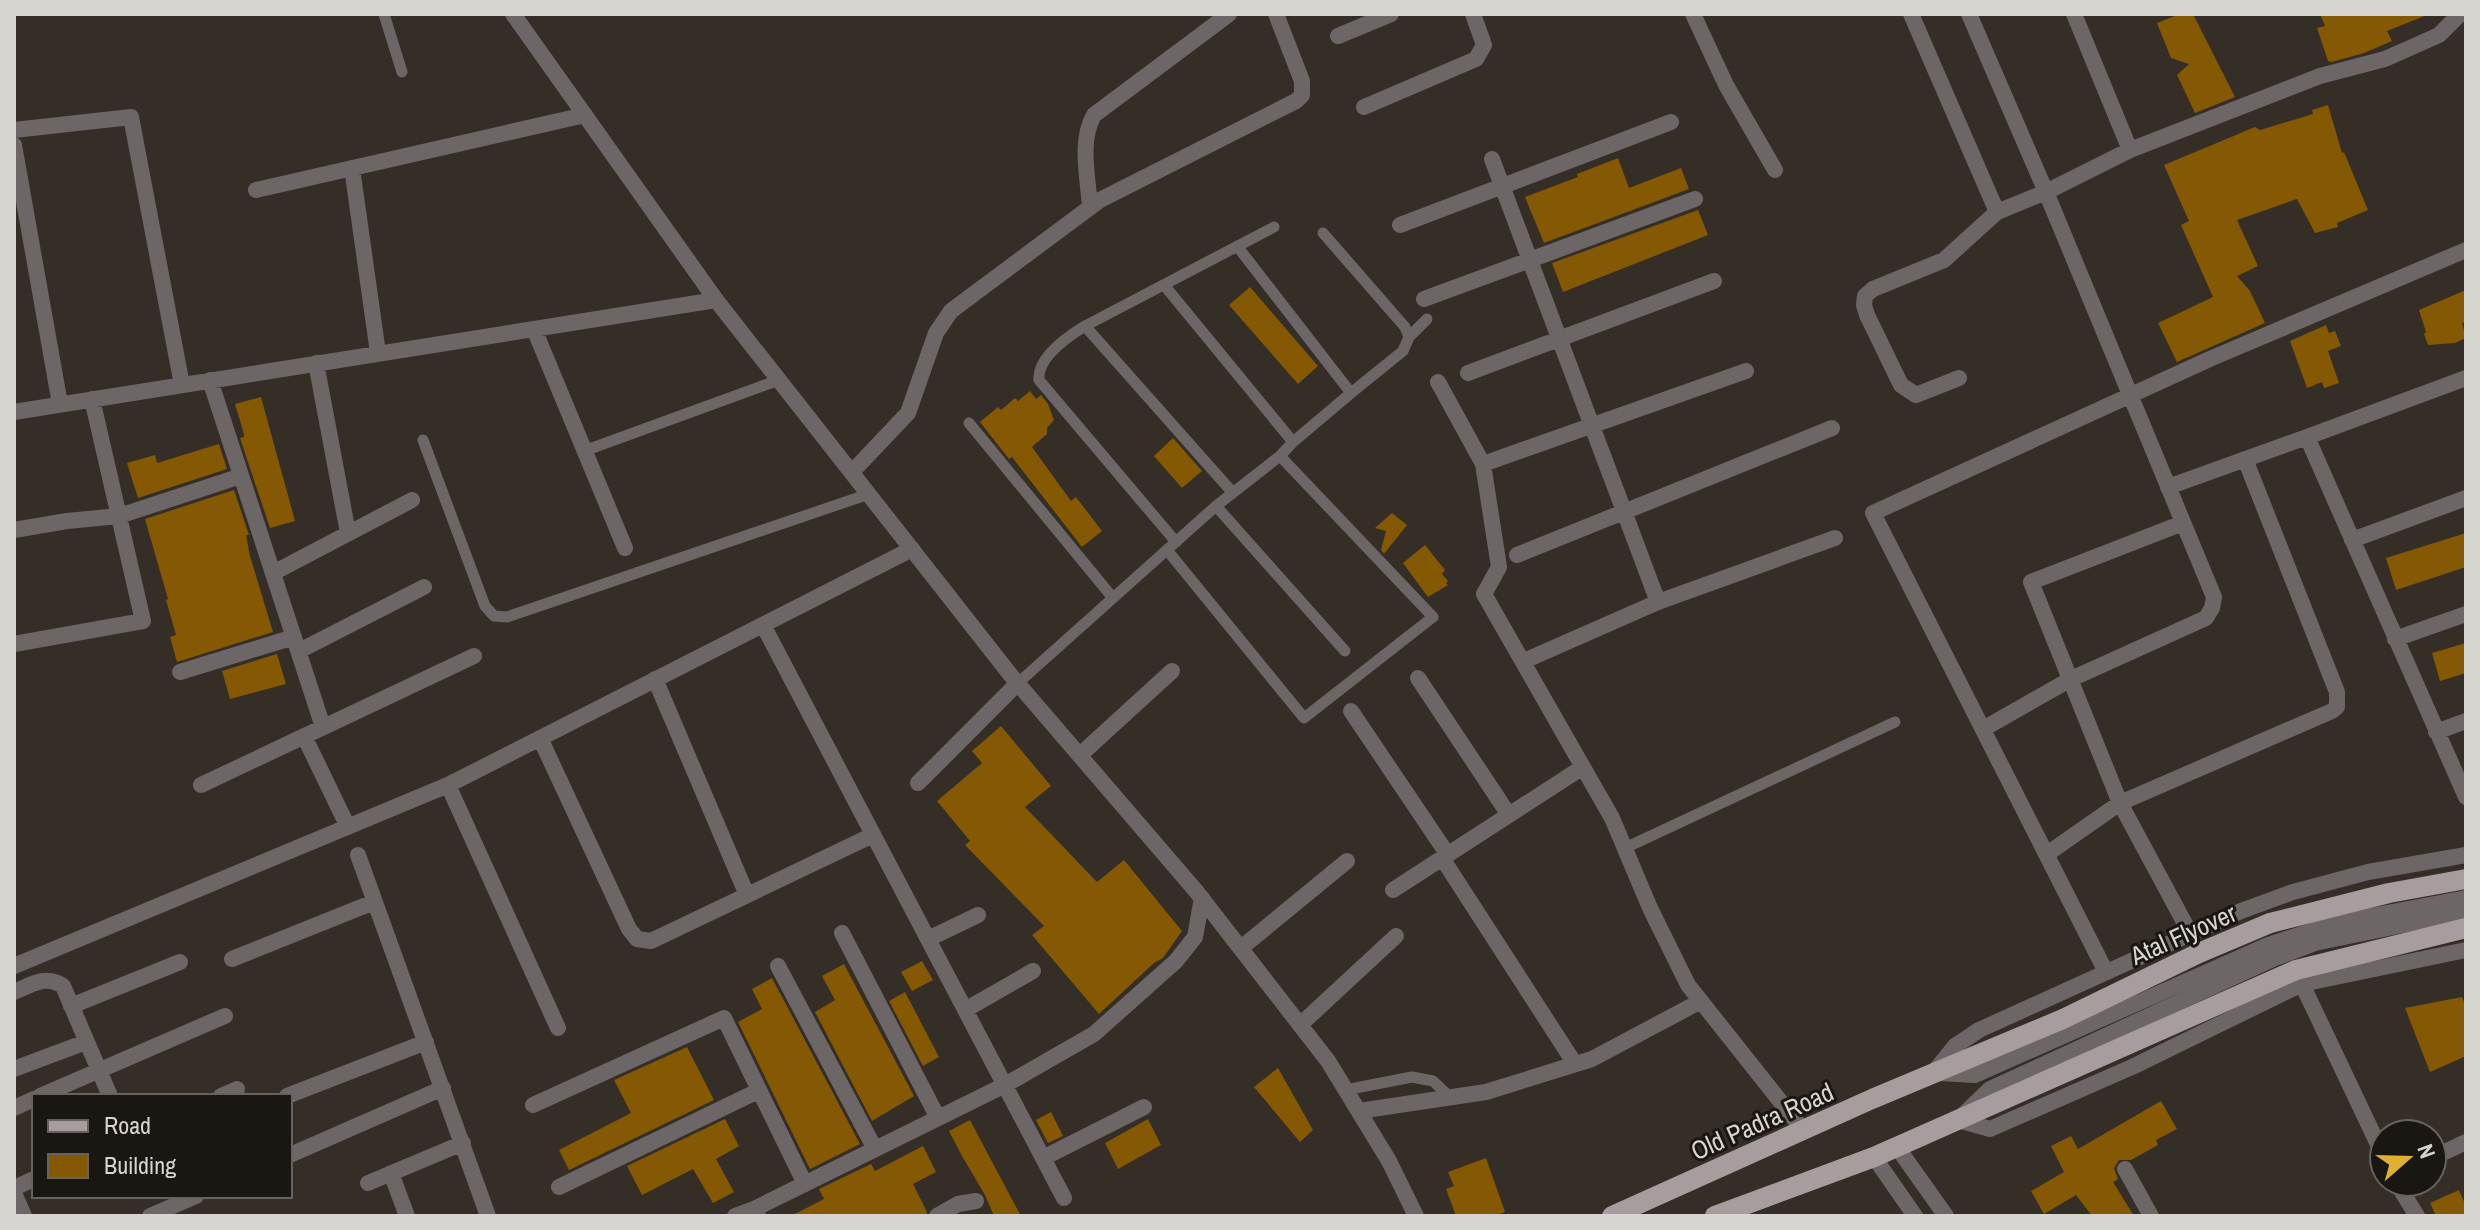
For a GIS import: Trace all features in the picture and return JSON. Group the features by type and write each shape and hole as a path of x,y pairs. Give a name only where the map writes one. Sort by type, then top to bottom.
{"main road":[{"name":"Atal Flyover","path":"1933,1073 2063,1019 2199,953 2270,923 2389,893 2466,879"},
{"path":"1726,1214 1874,1157 2296,970 2466,928"},
{"name":"Old Padra Road","path":"1612,1216 1933,1073"}],"street":[{"path":"513,14 716,300 1018,683 1202,898 1300,1025 1359,1111 1389,1161 1416,1216"},
{"path":"1090,207 1086,137 1094,115 1229,14"},
{"path":"852,472 908,413 936,333 951,311 1090,207 1296,101 1302,95 1302,81 1276,14"},
{"path":"1338,36 1391,14"},
{"path":"1364,107 1476,59 1484,45 1473,14"},
{"path":"1693,14 1726,85 1775,170"},
{"path":"1911,14 1997,212"},
{"path":"1969,14 2214,597 2206,618 2071,679 1983,729"},
{"path":"2074,14 2130,150"},
{"path":"1959,378 1916,395 1901,385 1867,315 1865,296 1873,289 1944,260 1997,212 2046,192 2130,150 2320,76 2385,59 2439,35 2460,14"},
{"path":"256,190 585,115"},
{"path":"14,130 131,117 182,385"},
{"path":"1400,225 1671,122"},
{"path":"14,145 60,404"},
{"path":"1492,159 1627,512 1658,602"},
{"path":"352,168 378,353"},
{"path":"1424,299 1695,199"},
{"path":"2106,972 1873,513 2130,395 2466,250"},
{"path":"1468,373 1714,281"},
{"path":"14,412 716,300"},
{"path":"534,329 625,548"},
{"path":"316,363 348,533"},
{"path":"1483,464 1746,371"},
{"path":"2168,487 2466,378"},
{"path":"210,380 323,727"},
{"path":"1438,382 1483,464 1499,567 1484,594 1612,818 1688,985 1804,1131"},
{"path":"14,644 143,621 92,399"},
{"path":"1517,555 1832,428"},
{"path":"2307,437 2466,797"},
{"path":"2047,854 2120,803 2337,707 2337,692 2245,459"},
{"path":"14,530 119,516 241,476"},
{"path":"2352,540 2466,498"},
{"path":"273,573 412,500"},
{"path":"2183,523 2031,582 2120,803 2190,933"},
{"path":"1524,661 1658,602 1835,538"},
{"path":"14,966 448,785 912,549"},
{"path":"180,672 296,644 424,587"},
{"path":"2395,639 2466,614"},
{"path":"763,625 1064,1198"},
{"path":"201,785 474,656"},
{"path":"1080,755 1172,671"},
{"path":"1418,678 1509,815"},
{"path":"655,679 747,895"},
{"path":"918,783 1018,683"},
{"path":"1351,711 1575,1064"},
{"path":"2436,732 2466,721"},
{"path":"304,736 348,827"},
{"path":"540,738 629,929 637,939 651,941 873,835"},
{"path":"1393,890 1583,767"},
{"path":"448,785 558,1028"},
{"path":"358,855 488,1216"},
{"path":"1933,1073 1955,1046 1979,1030 2190,933 2293,892 2368,872 2466,855"},
{"path":"1241,948 1347,861"},
{"path":"735,1216 756,1212 805,1184 1005,1085 1094,1034 1176,961 1195,937 1202,898"},
{"path":"1933,1073 1975,1075 2268,945 2371,916 2466,898"},
{"path":"232,959 374,902"},
{"path":"1958,1120 1990,1089 2275,958 2315,943 2466,912"},
{"path":"928,939 978,915"},
{"path":"842,933 938,1118"},
{"path":"1300,1025 1396,936"},
{"path":"1958,1120 1990,1129 2132,1067 2302,984 2466,950"},
{"path":"71,1006 180,962"},
{"path":"778,966 875,1149"},
{"path":"965,1010 1033,971"},
{"path":"14,992 43,980 54,979 63,986 109,1094"},
{"path":"2302,984 2368,1123"},
{"path":"1359,1111 1486,1092 1592,1059 1701,1001"},
{"path":"44,1094 225,1016"},
{"path":"533,1105 724,1018 805,1184"},
{"path":"14,1069 86,1042"},
{"path":"292,1094 426,1042"},
{"path":"292,1154 443,1088"},
{"path":"226,1094 237,1089"},
{"path":"559,1187 758,1091"},
{"path":"1043,1158 1144,1107"},
{"path":"368,1183 463,1143"},
{"path":"1897,1147 1946,1216"},
{"path":"1874,1157 1915,1216"},
{"path":"2125,1169 2151,1216"},
{"path":"391,1173 407,1216"},
{"path":"24,1216 14,1191 32,1180"},
{"path":"154,1208 189,1198"},
{"path":"2406,1198 2417,1216"},
{"path":"937,1216 958,1204 976,1201"}],"lane":[{"path":"384,14 402,72"},
{"path":"1274,227 1085,326 1042,362 1038,370 1039,380 1304,718 1433,617 1280,456"},
{"path":"1018,683 1216,506 1280,456 1408,345 1405,327 1323,233"},
{"path":"1237,246 1351,393"},
{"path":"1164,285 1293,442"},
{"path":"1409,337 1427,319"},
{"path":"1085,326 1233,493"},
{"path":"584,451 779,380"},
{"path":"969,423 1113,598"},
{"path":"423,440 485,606 494,616 507,617 869,494"},
{"path":"1216,506 1345,651"},
{"path":"1625,848 1895,722"},
{"path":"1345,1090 1412,1077 1433,1081 1450,1097"}],"building":[{"path":"2180,14 2192,14 2195,18 2235,97 2195,113 2177,75 2189,64 2171,58 2157,23"},
{"path":"2320,14 2427,15 2387,31 2392,41 2332,62 2328,61 2317,28 2325,26"},
{"path":"2328,105 2342,153 2368,210 2337,223 2338,227 2315,233 2297,199 2237,220 2258,266 2237,276 2250,291 2265,323 2177,362 2158,323 2213,297 2181,225 2189,221 2164,165 2255,127 2260,130 2313,114 2312,110"},
{"path":"1618,158 1629,188 1681,168 1689,189 1544,243 1525,197"},
{"path":"1698,210 1708,235 1563,292 1552,263"},
{"path":"1250,287 1318,366 1298,384 1229,305"},
{"path":"2466,290 2466,322 2462,323 2466,338 2455,343 2428,345 2419,310"},
{"path":"2326,325 2329,333 2335,331 2341,346 2328,351 2339,383 2324,388 2322,382 2307,388 2290,341"},
{"path":"1030,391 1036,399 1041,395 1054,420 1047,428 1047,434 1032,447 1071,501 1076,497 1102,531 1082,547 1012,457 1009,459 980,422 998,407 1001,410"},
{"path":"261,397 295,521 270,528 240,438 244,434 235,404"},
{"path":"1173,438 1202,471 1182,488 1154,456"},
{"path":"219,444 227,469 138,498 127,463 155,455 157,463"},
{"path":"234,490 249,535 246,535 250,556 273,632 177,662 170,637 176,635 168,599 145,519"},
{"path":"1392,513 1407,525 1384,554 1381,550 1386,531 1375,528"},
{"path":"2466,533 2466,567 2396,590 2386,558"},
{"path":"1425,545 1445,570 1442,574 1448,581 1448,585 1428,597 1403,563"},
{"path":"2466,643 2466,673 2440,681 2432,653"},
{"path":"277,654 286,684 230,699 222,671"},
{"path":"1001,726 1051,786 1025,807 1097,882 1124,860 1182,931 1163,958 1099,1014 1032,935 1044,926 965,845 970,841 937,801 982,763 972,751"},
{"path":"922,961 933,980 912,991 901,972"},
{"path":"844,964 914,1096 872,1121 815,1012 835,1000 822,976"},
{"path":"772,978 860,1144 810,1169 738,1022 762,1009 752,989"},
{"path":"905,992 939,1057 923,1066 889,1001"},
{"path":"2462,997 2466,1007 2466,1056 2430,1072 2405,1008"},
{"path":"687,1047 714,1100 569,1170 559,1150 631,1113 614,1080"},
{"path":"1278,1068 1313,1130 1300,1142 1254,1087"},
{"path":"2161,1101 2177,1129 2156,1140 2158,1145 2131,1160 2119,1160 2114,1168 2118,1179 2113,1182 2134,1216 2092,1216 2076,1195 2044,1214 2031,1191 2064,1172 2051,1146 2071,1136 2078,1149"},
{"path":"1051,1112 1063,1136 1048,1143 1036,1120"},
{"path":"725,1119 739,1146 716,1159 734,1192 713,1203 693,1169 642,1195 627,1166"},
{"path":"1148,1119 1161,1145 1118,1169 1105,1143"},
{"path":"970,1120 1021,1216 994,1216 962,1156 949,1131"},
{"path":"923,1146 936,1172 913,1184 927,1212 926,1216 791,1216 824,1199 819,1189 871,1164 875,1171"},
{"path":"1486,1158 1505,1212 1495,1216 1456,1216 1446,1189 1454,1186 1448,1172"},
{"path":"2459,1190 2466,1206 2466,1216 2436,1216 2430,1203 2448,1198 2448,1195"}]}
